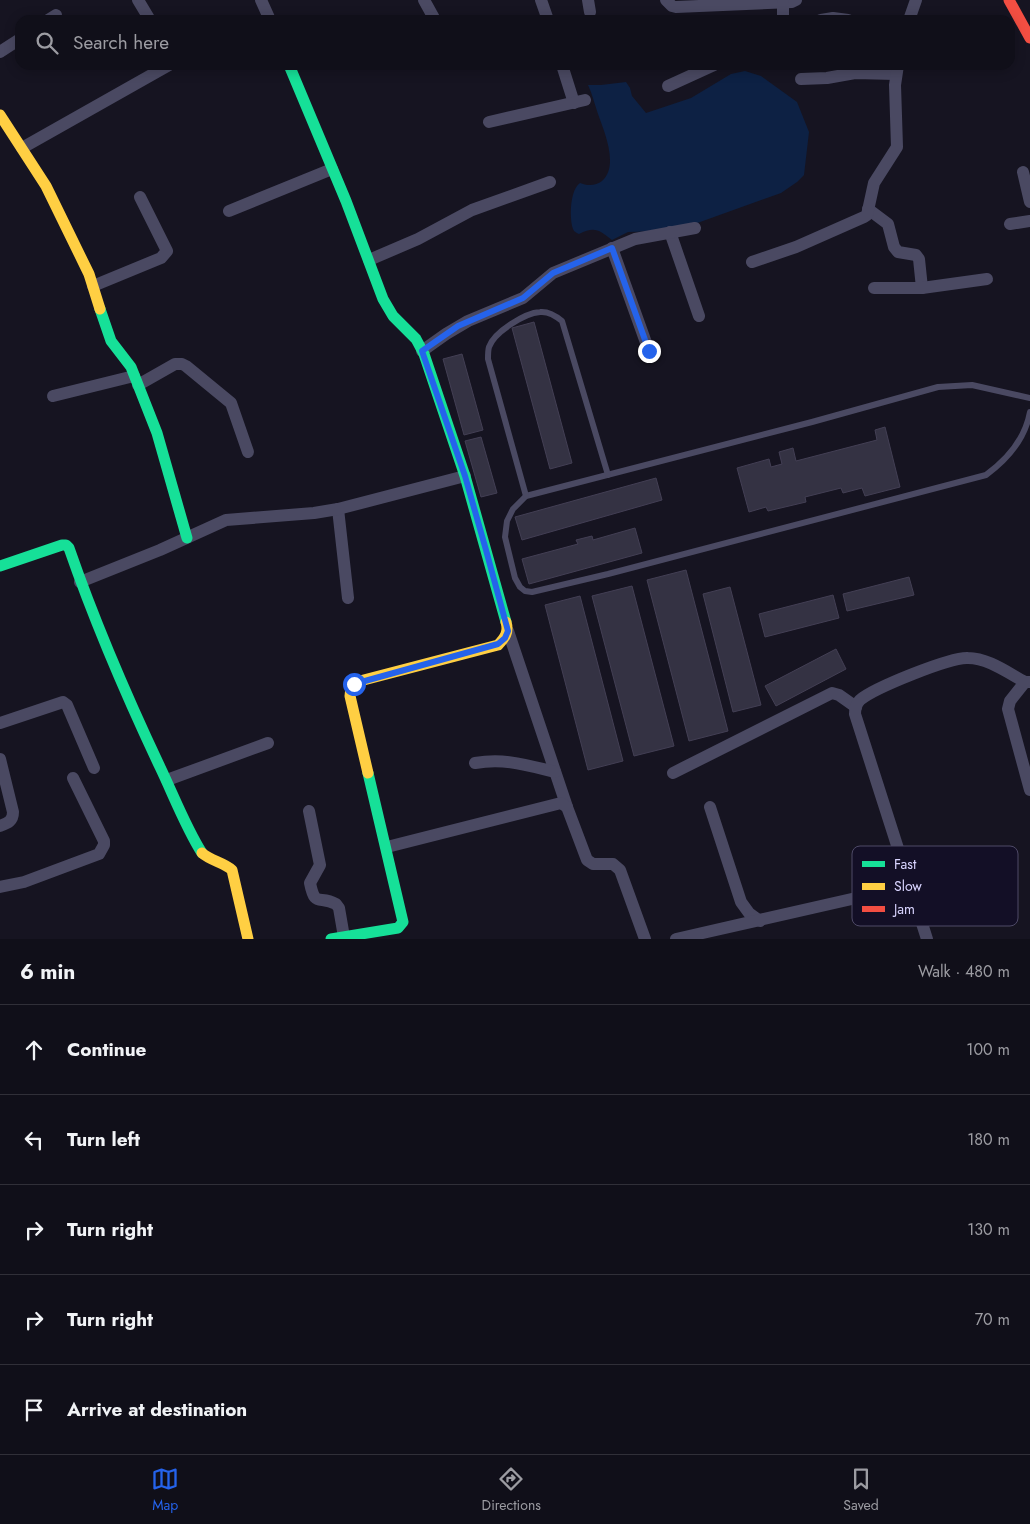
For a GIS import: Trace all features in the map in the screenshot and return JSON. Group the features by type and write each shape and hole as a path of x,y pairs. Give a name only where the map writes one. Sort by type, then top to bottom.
{"street":[{"path":"138,0 147,15"},
{"path":"262,0 268,15"},
{"path":"424,0 432,15"},
{"path":"541,0 546,15"},
{"path":"666,0 676,7 724,3 783,3 796,0"},
{"path":"911,15 916,0"},
{"path":"1010,0 1030,38"},
{"path":"783,3 783,15"},
{"path":"0,52 15,42"},
{"path":"22,148 160,70"},
{"path":"291,70 388,307 393,316 416,339 422,351 465,476 508,631 567,807 587,860 593,864 613,864 620,870 645,939"},
{"path":"489,122 579,102 564,70"},
{"path":"668,86 703,70"},
{"path":"802,79 827,78 886,70"},
{"path":"752,262 796,247 864,217 868,209 874,184 896,147 897,70"},
{"path":"0,115 46,186 89,274 111,341 131,367 157,433 187,538"},
{"path":"229,211 332,169"},
{"path":"1023,172 1030,202"},
{"path":"369,260 418,239 479,207 550,182"},
{"path":"93,286 161,258 167,251 140,197"},
{"path":"868,209 888,224 894,247 898,252 916,255 919,259 922,288"},
{"path":"1010,224 1030,222"},
{"path":"422,351 458,326 523,298 553,273 635,239 694,228"},
{"path":"670,232 698,316"},
{"path":"612,248 649,351"},
{"path":"874,288 922,288 987,279"},
{"path":"53,396 136,380 175,364 182,364 231,403 248,452"},
{"path":"80,582 160,550 226,520 338,509 465,476"},
{"path":"338,509 348,598"},
{"path":"0,566 62,545 66,545 69,548 103,641 166,780 203,855 208,859 231,868 248,939"},
{"path":"309,811 320,865 310,883 312,895 316,899 336,904 339,908 337,938 368,936 398,928 402,925 403,922 387,847 350,696 352,687 356,682 498,644 505,638 508,631"},
{"path":"896,846 855,714 856,707 860,701 896,681 952,660 967,658 978,659 1027,682 1010,701 1008,709 1030,790"},
{"path":"673,773 832,694 838,695 856,707"},
{"path":"0,723 63,702 67,705 94,768"},
{"path":"166,780 268,743"},
{"path":"0,759 13,812 13,818 10,822 0,826"},
{"path":"475,763 505,760 555,772"},
{"path":"0,887 24,882 99,854 102,851 104,841 73,778"},
{"path":"387,847 559,803 567,807"},
{"path":"710,807 741,902 749,913 760,921"},
{"path":"676,939 852,899"},
{"path":"923,926 927,939"}],"lane":[{"path":"526,496 488,359 489,347 494,338 522,318 540,312 553,314 562,321 608,475"},
{"path":"1030,398 972,386 938,386 812,422 526,496 513,508 507,521 505,537 515,578 524,591 532,592 608,574 986,475 1001,464 1017,446 1029,423 1030,412"}],"water":[{"path":"745,71 761,76 797,102 809,132 804,175 797,182 781,193 689,226 660,231 628,232 612,240 597,230 589,230 579,234 574,231 571,212 574,191 580,183 591,185 600,183 610,166 606,137 588,85 626,82 632,96 646,113 691,98 731,74"}],"building":[{"path":"534,322 572,463 550,469 512,328"},
{"path":"462,354 483,430 464,435 443,359"},
{"path":"885,427 900,487 865,496 862,488 843,493 841,488 805,497 806,502 768,511 766,507 749,512 737,468 769,459 771,467 782,464 779,452 793,448 796,461 877,440 875,430"},
{"path":"481,437 497,493 481,497 465,441"},
{"path":"656,478 662,500 522,540 515,517"},
{"path":"635,528 642,553 529,584 522,559 578,544 576,540 592,536 593,540"},
{"path":"686,570 728,731 689,741 647,580"},
{"path":"909,577 914,595 847,611 843,594"},
{"path":"632,586 674,746 634,756 592,596"},
{"path":"730,587 761,705 733,712 703,594"},
{"path":"833,595 839,618 765,637 759,614"},
{"path":"580,596 623,761 588,770 545,605"},
{"path":"836,649 846,669 776,706 765,686"}],"traffic: fast":[{"path":"291,70 346,201 383,299 393,316 416,339 424,354 465,476 506,622"},
{"path":"100,309 111,341 131,367 157,433 187,538"},
{"path":"0,566 62,545 66,545 69,548 89,604 123,686 185,822 202,853"},
{"path":"331,939 398,928 403,922 368,773"}],"traffic: slow":[{"path":"0,115 46,186 89,274 100,309"},
{"path":"368,773 350,696 351,687 356,682 498,645 506,635 506,622"},
{"path":"202,853 232,870 248,939"}],"traffic: jam":[{"path":"1009,0 1030,38"}],"route":[{"path":"354,684 498,644 505,638 508,631 465,476 422,351 458,326 523,298 553,273 612,248 649,351"}]}
